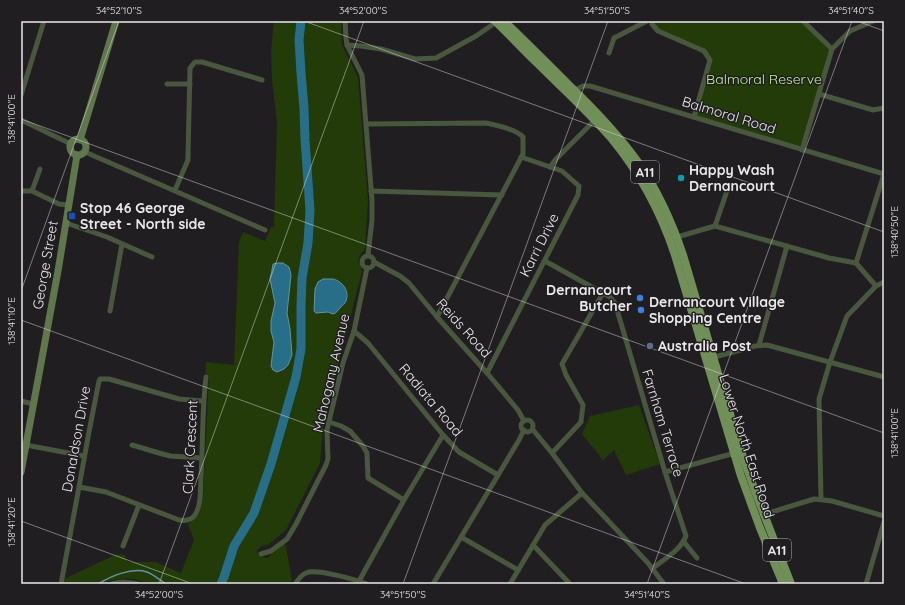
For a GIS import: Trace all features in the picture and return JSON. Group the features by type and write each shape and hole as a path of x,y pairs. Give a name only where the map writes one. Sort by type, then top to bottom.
{"main road":[{"name":"Lower North East Road","path":"499,21 534,61 572,92 622,141 644,172 662,204 677,237 710,359 738,452 741,476 791,584"},
{"name":"Lower North East Road","path":"597,118 642,183 659,215 673,249 710,359"},
{"name":"Lower North East Road","path":"760,516 783,584"}],"street":[{"path":"21,95 44,21"},
{"path":"80,140 116,21"},
{"path":"345,21 347,45 362,75 372,220 368,255 362,261 362,265 367,268 371,267 374,262 368,255"},
{"path":"347,45 381,49 416,59 436,58 499,21"},
{"path":"609,53 614,38 647,21"},
{"path":"653,21 652,24 658,31 704,51 710,60 694,117"},
{"path":"802,21 832,48"},
{"path":"802,150 832,48 850,31 873,21"},
{"path":"175,190 186,165 188,156 190,68 195,62 198,62 262,80"},
{"path":"167,84 190,84"},
{"name":"Balmoral Road","path":"572,92 583,86 590,86 884,174"},
{"path":"819,94 873,110 884,108"},
{"path":"550,167 556,159 597,118"},
{"path":"21,120 71,144"},
{"path":"366,124 492,124 520,134 523,137 522,156 438,317"},
{"path":"75,140 80,140 85,143 85,152 77,156 71,151 71,144 75,140"},
{"path":"85,152 265,230"},
{"name":"George Street","path":"21,472 77,156"},
{"name":"Karri Drive","path":"487,373 578,195 579,186 562,172 522,156"},
{"path":"32,191 40,169"},
{"path":"856,264 884,174"},
{"path":"715,226 729,185"},
{"path":"21,191 32,191 59,204 69,206"},
{"path":"371,191 502,195"},
{"path":"66,223 93,231 152,257"},
{"path":"677,237 715,226 829,258 856,264 876,286"},
{"path":"110,312 122,244"},
{"path":"759,345 787,246"},
{"name":"Farnham Terrace","path":"545,261 610,297 615,303 665,472 686,536 684,542"},
{"name":"Reids Road","path":"374,262 400,276 409,283 518,410 524,421"},
{"name":"Mahogany Avenue","path":"261,554 271,551 287,539 326,465 328,459 327,430 343,363 354,331 367,268"},
{"path":"821,499 819,398 830,362 847,316 876,286 884,282"},
{"path":"552,453 581,422 583,405 566,375 562,364 603,293"},
{"name":"Radiata Road","path":"354,331 368,344 443,435 459,452 498,475"},
{"path":"710,359 759,345 767,345 884,377"},
{"name":"Clark Crescent","path":"79,487 106,492 179,520 184,521 192,518 200,500 203,401 206,377"},
{"name":"Donaldson Drive","path":"61,584 99,380 109,379 179,398 203,401"},
{"path":"21,402 34,404"},
{"path":"433,584 519,440 524,430 522,425 524,421 528,420 532,422 532,430"},
{"path":"329,422 350,430 363,446 367,453 368,478 404,500"},
{"path":"524,430 529,432 532,430"},
{"path":"532,430 552,453 582,493 664,584"},
{"path":"359,581 404,500 443,435"},
{"path":"26,445 84,456"},
{"path":"132,445 170,456 202,458"},
{"path":"665,472 738,452"},
{"path":"510,584 545,525 582,493"},
{"path":"760,516 812,499 832,501 884,516"},
{"path":"123,546 139,505"},
{"path":"866,584 884,522"},
{"path":"461,537 518,570"},
{"path":"652,569 684,542 697,558"},
{"path":"533,545 570,584"},
{"path":"295,584 307,572 322,572 367,584"},
{"path":"112,584 125,581 138,584"}],"green space":[{"path":"274,21 341,21 342,45 358,77 368,200 365,249 360,255 358,262 361,266 362,272 323,427 320,463 286,530 268,545 261,546 257,551 259,556 267,558 285,542 292,580 289,584 149,584 128,578 112,580 104,584 63,584 64,579 117,554 125,555 127,562 155,562 181,573 194,540 188,524 195,519 199,513 202,506 203,497 209,376 205,373 206,362 234,365 239,242 243,232 265,241 271,227 274,227 277,123 272,79 271,51"},
{"name":"Balmoral Reserve","path":"653,21 803,21 832,49 802,150 694,117 709,59 704,51 658,31"},
{"path":"639,405 660,464 626,475 614,450 603,460 582,434 590,416"}],"water":[{"path":"283,263 289,267 291,275 287,313 292,355 288,365 284,369 277,372 273,370 271,366 274,342 271,331 271,321 275,303 270,279 273,264"},
{"path":"323,279 336,280 342,284 346,290 346,302 333,314 328,312 316,313 314,311 315,289 318,282"}],"waterway":[{"path":"221,584 234,546 254,513 271,464 296,377 301,349 302,278 308,243 310,210 299,40 301,21"},
{"path":"98,584 115,575 128,571 147,572 166,584"}],"place":[{"name":"Happy Wash Dernancourt","path":"681,178"},
{"name":"Stop 46 George Street - North side","path":"72,216"},
{"name":"Dernancourt Butcher","path":"640,298"},
{"name":"Dernancourt Village Shopping Centre","path":"641,310"},
{"name":"Australia Post","path":"650,346"}]}
